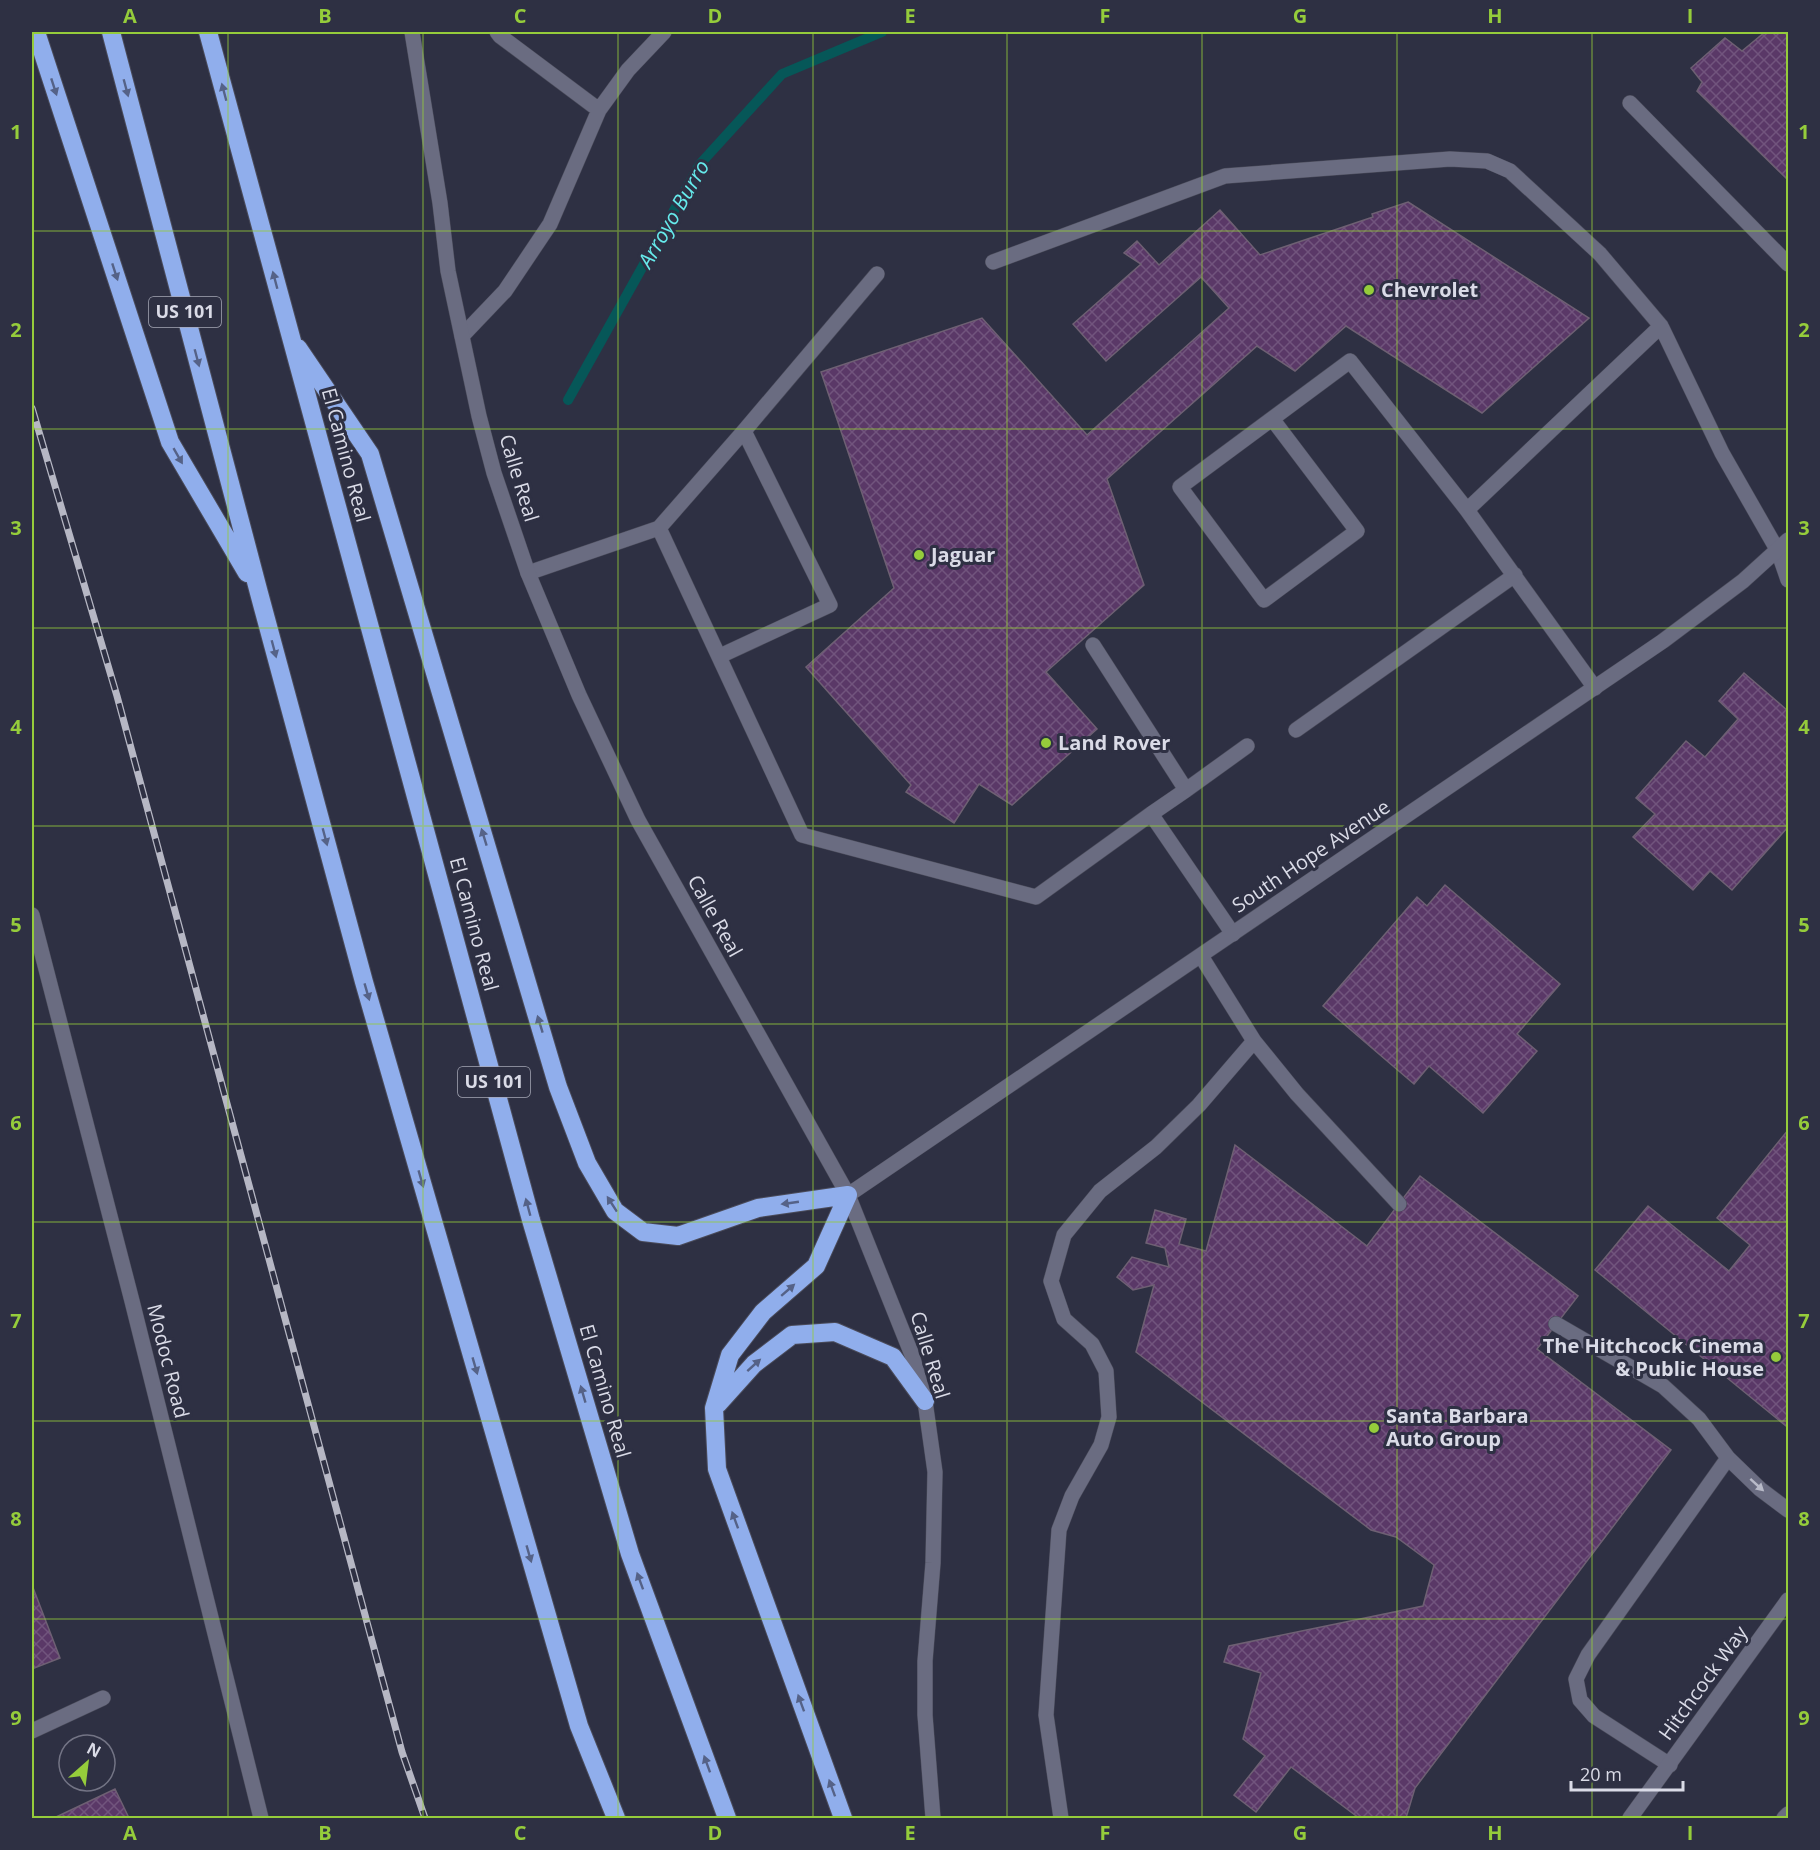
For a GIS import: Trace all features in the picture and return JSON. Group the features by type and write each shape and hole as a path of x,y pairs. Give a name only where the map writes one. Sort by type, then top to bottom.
{"highway":[{"path":"36,32 170,442 259,593"},
{"name":"US 101","path":"111,32 364,982 579,1726 616,1818"},
{"name":"El Camino Real","path":"208,32 531,1220 630,1554 727,1818"},
{"path":"291,337 370,454 558,1087 587,1163 615,1211 644,1232 678,1236 758,1208 848,1195"},
{"path":"843,1818 717,1469 714,1408 730,1355 763,1312 816,1266 848,1195"},
{"path":"714,1408 754,1364 792,1335 836,1332 893,1357 925,1401"}],"street":[{"name":"Calle Real","path":"412,32 440,203 448,271 491,462 528,573 579,695 638,820 848,1195 912,1355 925,1401 935,1472 933,1563 925,1661 925,1715 933,1818"},
{"path":"497,32 599,110"},
{"path":"462,336 505,291 550,224 599,110 628,70 664,32"},
{"path":"1630,103 1788,264"},
{"path":"993,262 1225,176 1450,159 1487,161 1510,171 1600,254 1661,326 1722,453 1783,545 1788,579"},
{"path":"528,573 659,528 877,274"},
{"path":"1467,510 1661,326"},
{"path":"1273,420 1358,531 1264,600 1180,487 1350,361 1515,574 1595,688"},
{"path":"720,656 830,605 744,431"},
{"path":"659,528 802,835 1036,897 1247,746"},
{"name":"South Hope Avenue","path":"848,1195 1663,642 1743,581 1783,545"},
{"path":"1296,730 1515,574"},
{"path":"1093,645 1186,790"},
{"path":"1151,814 1233,934"},
{"name":"Modoc Road","path":"32,915 132,1301 261,1818"},
{"path":"1200,956 1254,1041 1297,1094 1398,1204"},
{"path":"1061,1818 1046,1715 1059,1530 1072,1496 1101,1445 1108,1417 1106,1371 1092,1344 1064,1319 1051,1281 1064,1234 1100,1191 1156,1147 1199,1105 1254,1041"},
{"path":"1556,1324 1663,1386 1699,1419 1728,1458 1760,1489 1788,1510"},
{"path":"1670,1765 1594,1716 1580,1700 1576,1679 1588,1655 1728,1458"},
{"name":"Hitchcock Way","path":"1630,1818 1788,1600"},
{"path":"32,1731 103,1698"},
{"path":"1785,1818 1788,1814"}],"building":[{"path":"1765,32 1788,32 1788,180 1697,91 1702,82 1691,68 1725,38 1742,51"},
{"path":"1408,202 1589,318 1482,413 1346,326 1295,371 1257,346 1107,479 1144,585 1046,672 1097,729 1012,805 979,784 954,823 906,792 911,785 806,667 894,588 821,372 982,318 1087,435 1229,308 1201,277 1106,361 1073,324 1141,264 1124,253 1137,241 1159,265 1220,210 1260,255 1373,217 1372,214"},
{"path":"1744,673 1788,711 1788,827 1732,890 1710,871 1693,890 1633,837 1655,814 1636,798 1686,741 1705,757 1738,719 1719,701"},
{"path":"1445,885 1560,984 1517,1034 1537,1051 1483,1113 1429,1066 1414,1084 1323,1006 1417,897 1427,906"},
{"path":"1788,1130 1788,1423 1786,1426 1595,1270 1648,1206 1729,1271 1750,1245 1717,1218"},
{"path":"1235,1145 1367,1246 1420,1176 1578,1296 1537,1349 1671,1450 1415,1788 1406,1818 1359,1818 1291,1767 1256,1812 1234,1795 1265,1756 1243,1739 1261,1673 1224,1662 1229,1646 1423,1606 1434,1565 1396,1537 1371,1530 1136,1352 1154,1285 1133,1290 1117,1277 1132,1257 1169,1267 1165,1248 1146,1243 1155,1210 1186,1219 1179,1244 1206,1251"},
{"path":"32,1585 60,1658 32,1669"},
{"path":"107,1793 117,1793 129,1818 54,1818"}],"waterway":[{"name":"Arroyo Burro","path":"568,400 700,164 782,74 882,32"}],"railway":[{"path":"32,408 117,696 402,1752 425,1818"}],"place":[{"name":"Chevrolet","path":"1369,290"},
{"name":"Jaguar","path":"919,555"},
{"name":"Land Rover","path":"1046,743"},
{"name":"The Hitchcock Cinema & Public House","path":"1776,1357"},
{"name":"Santa Barbara Auto Group","path":"1374,1428"}]}
